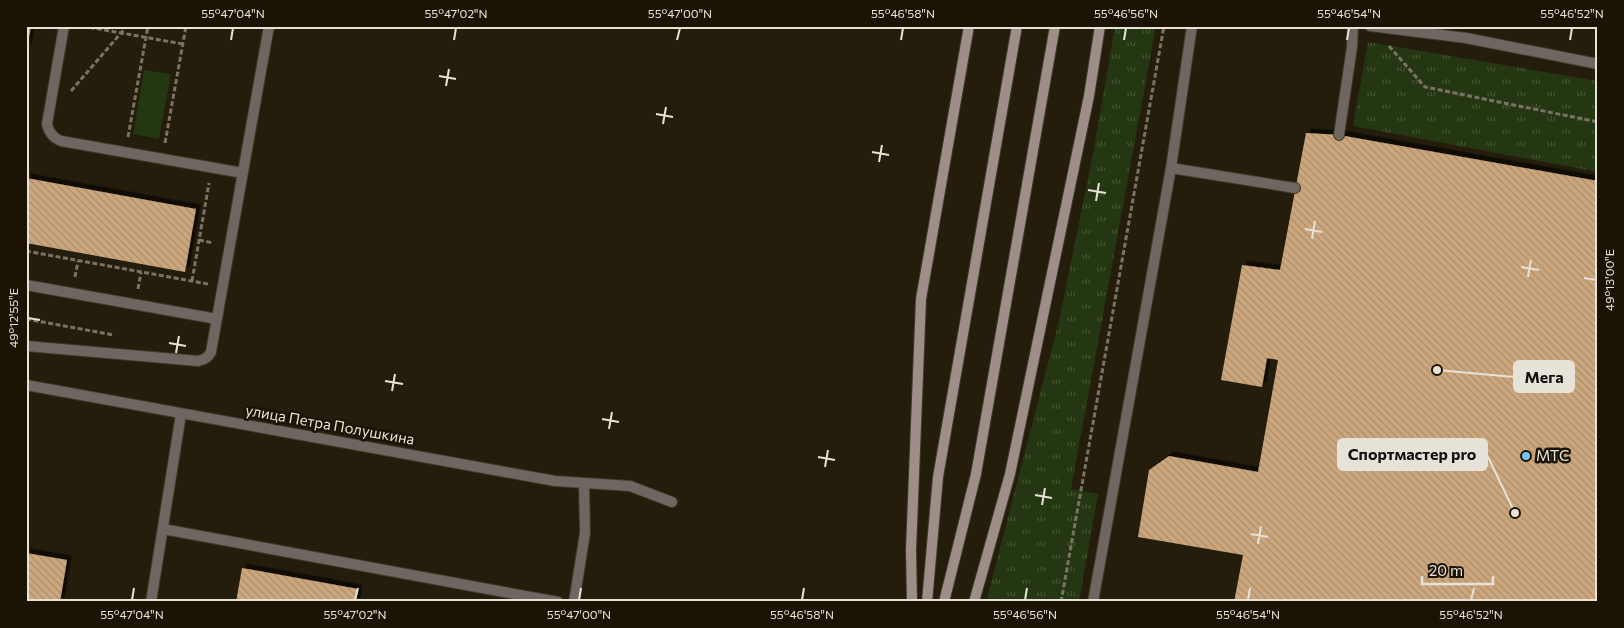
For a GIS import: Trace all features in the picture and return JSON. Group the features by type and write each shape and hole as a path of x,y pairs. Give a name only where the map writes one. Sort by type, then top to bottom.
{"main road":[{"path":"912,602 911,550 921,299 969,26"},
{"path":"927,602 938,477 1017,26"},
{"path":"944,602 976,474 1055,26"},
{"path":"974,602 1010,474 1089,96 1100,26"}],"street":[{"path":"64,26 48,118 48,130 57,139 243,173"},
{"path":"26,346 202,360 211,352 269,26"},
{"path":"1092,602 1170,168 1192,26"},
{"path":"1339,135 1352,47 1353,26"},
{"path":"1372,27 1466,38 1598,64"},
{"path":"1170,168 1295,188"},
{"path":"26,285 217,319"},
{"name":"улица Петра Полушкина","path":"26,386 555,481 630,486 672,502"},
{"path":"151,602 181,414"},
{"path":"574,602 585,533 584,483"},
{"path":"163,530 558,602"}],"path":[{"path":"82,26 183,44"},
{"path":"121,33 122,26"},
{"path":"48,118 127,26"},
{"path":"125,152 148,26"},
{"path":"162,159 186,26"},
{"path":"1061,602 1164,26"},
{"path":"1372,27 1425,87 1598,122"},
{"path":"192,281 212,168"},
{"path":"26,252 222,286"}],"green space":[{"path":"1115,26 1156,26 1071,489 1098,494 1079,602 986,602 1059,321 1092,159"},
{"path":"1368,42 1598,81 1598,172 1353,126"},
{"path":"144,70 171,74 159,139 133,134"}],"building":[{"path":"26,26 31,26 27,49 26,49"},
{"path":"1306,133 1339,135 1598,181 1598,602 1234,602 1243,555 1138,537 1149,470 1169,456 1258,472 1278,360 1267,358 1262,387 1221,380 1242,265 1280,270"},
{"path":"26,178 196,209 185,272 26,243"},
{"path":"26,553 67,560 60,602 26,602"},
{"path":"242,568 358,589 356,602 236,602"}],"place":[{"name":"Мега","path":"1437,370"},
{"name":"МТС","path":"1526,456"},
{"name":"Спортмастер pro","path":"1515,513"}]}
